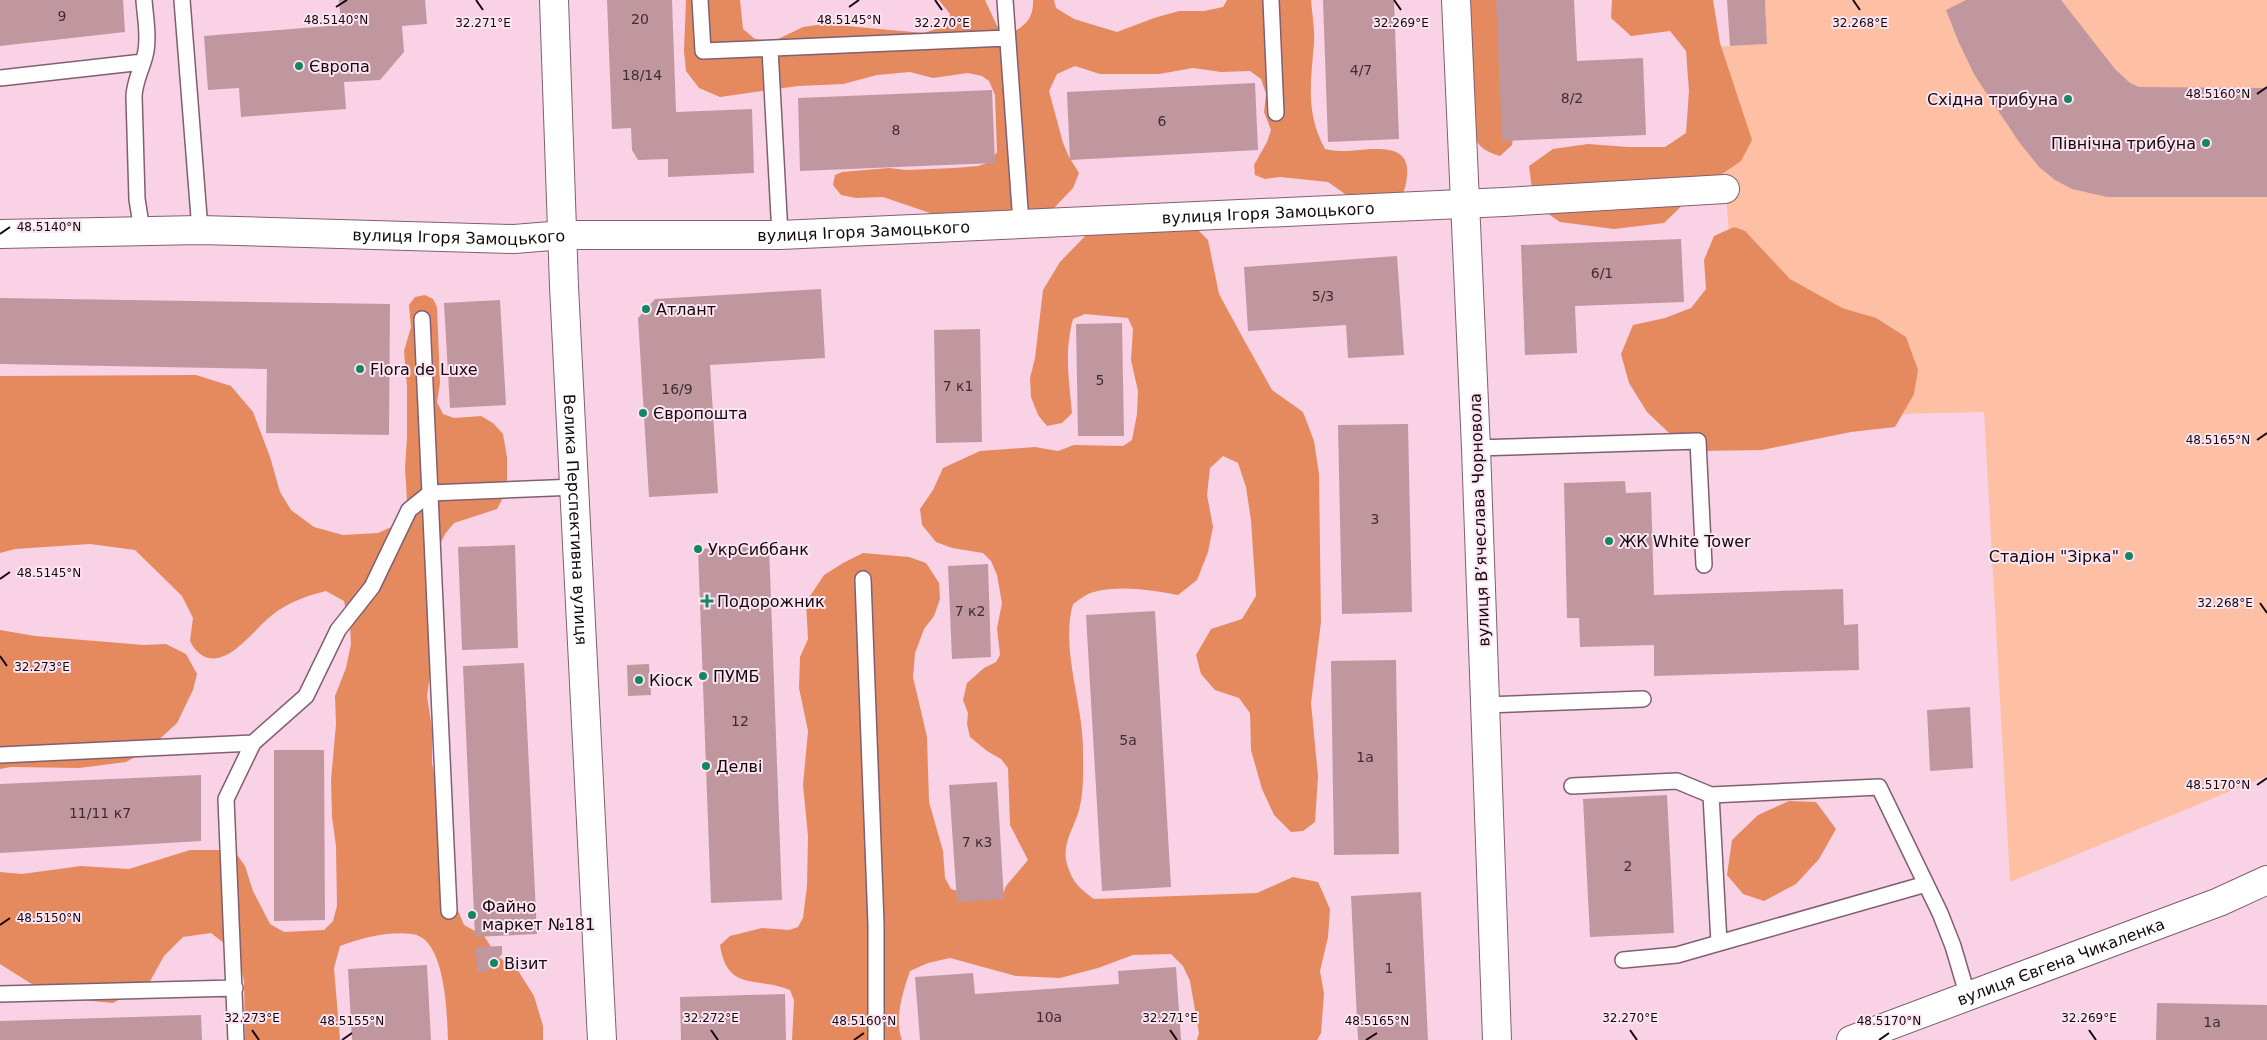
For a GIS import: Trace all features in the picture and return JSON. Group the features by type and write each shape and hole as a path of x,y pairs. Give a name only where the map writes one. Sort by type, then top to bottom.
{"street":[{"name":"Велика Перспективна вулиця","path":"554,0 564,235 564,286 576,487 602,1040"},
{"name":"вулиця Вʼячеслава Чорновола","path":"1456,0 1476,448 1497,1040"},
{"name":"вулиця Ігоря Замоцького","path":"0,234 200,230 514,239 564,235 780,234 1466,202 1504,202 1725,189"},
{"name":"вулиця Євгена Чикаленка","path":"1852,1040 2219,902 2267,880"}],"lane":[{"path":"142,231 137,199 134,96 135,82 143,62 148,40 144,0"},
{"path":"182,0 200,230"},
{"path":"700,0 703,51 1007,38"},
{"path":"1005,0 1021,223"},
{"path":"1271,0 1276,113"},
{"path":"770,49 780,234"},
{"path":"0,78 143,62"},
{"path":"422,319 449,911"},
{"path":"1476,448 1698,441 1704,566"},
{"path":"236,1040 226,799 253,743 306,696 338,630 372,587 409,510 430,493 576,487"},
{"path":"863,580 876,924 876,1040"},
{"path":"1486,705 1644,699"},
{"path":"0,756 253,743"},
{"path":"1572,786 1677,781 1711,795 1879,787 1926,884 1953,946 1968,996"},
{"path":"1711,795 1719,943"},
{"path":"1623,960 1677,955 1926,884"},
{"path":"0,994 235,988"}],"shaded area":[{"path":"686,0 740,0 743,29 755,39 774,41 803,27 824,24 924,33 948,25 950,14 939,0 985,0 997,26 1011,33 1028,20 1032,11 1033,0 1054,0 1056,8 1074,19 1117,32 1179,11 1204,11 1223,7 1227,0 1311,0 1314,27 1311,84 1312,109 1314,122 1325,149 1341,151 1383,149 1393,151 1401,155 1406,163 1407,177 1405,187 1403,194 1364,199 1345,194 1328,182 1280,177 1265,179 1255,175 1254,165 1267,142 1271,130 1264,112 1266,94 1261,79 1250,71 1221,72 1193,68 1159,74 1100,74 1075,66 1057,74 1049,91 1063,143 1079,173 1073,188 1054,208 1014,219 952,217 933,214 883,197 856,198 841,195 833,185 835,175 842,172 889,168 906,170 954,168 978,166 990,162 997,152 995,95 989,81 982,76 968,73 933,78 910,72 877,75 843,84 798,86 720,97 699,88 686,71 684,51"},
{"path":"1470,0 1509,0 1513,138 1512,145 1500,156 1484,149 1475,139 1470,127"},
{"path":"1612,0 1713,0 1720,43 1752,140 1741,161 1696,192 1664,223 1614,229 1560,222 1534,204 1529,166 1553,149 1588,144 1665,147 1686,133 1689,91 1686,51 1670,31 1631,36 1611,18"},
{"name":"Стадіон \"Зірка\"","path":"1765,0 2267,0 2267,776 2010,882 1984,412 1862,415 1741,380 1714,47 1767,44"},
{"path":"1187,219 1208,240 1219,294 1272,390 1303,412 1314,441 1319,474 1321,622 1311,703 1318,776 1315,822 1303,831 1291,832 1274,815 1262,789 1251,750 1250,713 1239,698 1215,690 1201,674 1196,655 1211,629 1242,619 1256,596 1251,520 1246,487 1238,463 1223,456 1210,468 1207,495 1213,527 1208,552 1197,580 1178,595 1146,590 1115,589 1091,593 1073,604 1069,640 1082,734 1083,779 1080,806 1067,841 1067,864 1074,880 1094,899 1257,893 1293,877 1318,882 1330,909 1328,937 1320,971 1324,994 1321,1033 1317,1040 1197,1040 1199,1033 1190,981 1183,966 1171,954 1133,955 1098,968 1060,978 1016,976 950,958 928,963 910,971 902,996 899,1014 902,1040 792,1040 794,1000 790,990 737,977 729,970 720,945 730,936 762,928 789,930 798,927 803,918 807,886 808,836 803,785 808,731 799,688 800,657 808,639 806,602 824,575 863,553 909,557 926,563 939,583 940,599 934,616 924,629 915,653 913,677 927,737 929,802 943,851 945,878 951,889 964,893 1002,897 1006,886 1028,860 1010,825 1008,768 1001,759 987,751 970,737 967,724 968,713 963,700 967,683 984,668 996,662 1000,655 997,628 1002,603 997,575 991,561 983,553 952,548 936,542 922,525 920,509 933,490 943,468 980,451 1035,447 1058,451 1074,445 1123,446 1132,440 1137,414 1138,391 1131,360 1133,329 1128,318 1085,314 1073,319 1068,355 1072,413 1062,423 1047,426 1038,415 1031,397 1030,378 1035,358 1043,290 1060,262 1092,229"},
{"path":"1734,227 1745,231 1790,279 1842,308 1876,318 1906,337 1918,370 1914,394 1895,427 1851,432 1762,450 1698,451 1668,432 1647,412 1629,383 1621,354 1633,325 1665,318 1691,308 1706,289 1704,260 1714,236"},
{"path":"425,295 433,299 437,307 440,383 437,402 443,414 454,418 481,416 493,423 503,434 507,457 507,490 497,509 454,523 445,534 434,557 435,640 427,696 432,729 432,763 453,868 454,901 464,925 484,936 497,956 517,969 534,996 543,1026 543,1040 448,1040 445,997 438,963 432,949 423,939 412,934 403,933 375,936 340,946 334,968 340,1040 245,1040 244,981 238,954 211,933 183,937 164,956 149,983 113,1003 71,999 30,983 0,964 0,872 22,874 81,866 129,869 190,850 235,852 245,866 253,891 270,924 284,932 324,930 333,921 337,906 336,846 332,817 331,780 336,724 335,696 346,668 351,644 350,625 344,601 326,591 304,597 284,607 228,654 218,658 209,658 198,652 190,641 193,618 182,596 135,550 90,544 15,549 0,553 0,376 196,375 231,386 253,412 270,457 280,492 291,510 314,527 343,535 378,533 398,524 407,501 405,468 407,386 404,351 411,327 409,305 415,297"},
{"path":"0,630 35,636 144,645 166,644 186,654 197,674 193,690 177,723 149,749 126,762 79,768 11,767 0,769"},
{"path":"1789,801 1816,802 1836,829 1819,859 1796,884 1764,901 1743,894 1727,875 1732,840 1758,815"}],"building":[{"path":"0,0 123,0 125,32 0,46"},
{"name":"Європа","path":"339,0 425,0 427,24 402,26 404,52 380,80 344,82 346,109 241,117 239,88 208,90 204,36 341,25"},
{"path":"607,0 672,0 676,112 752,109 754,173 668,177 668,159 638,160 632,150 631,128 612,129"},
{"path":"1323,0 1394,0 1399,139 1328,142"},
{"path":"1496,0 1574,0 1577,61 1643,58 1646,135 1502,141"},
{"path":"1727,0 1765,0 1767,44 1730,46"},
{"name":"Східна трибуна","path":"1966,0 2061,0 2115,69 2130,83 2139,87 2267,88 2267,197 2107,197 2072,189 2055,180 2039,167 2019,142 1975,76 1946,10"},
{"path":"1255,83 1258,150 1070,160 1067,92"},
{"path":"992,90 995,163 800,171 798,98"},
{"path":"1681,239 1684,302 1575,306 1577,353 1525,355 1521,245"},
{"path":"1397,256 1404,355 1348,358 1346,325 1248,331 1244,267"},
{"path":"821,289 825,358 710,365 718,493 649,497 638,318 655,299"},
{"path":"0,298 390,304 389,435 266,433 267,369 0,364"},
{"path":"500,300 506,405 450,408 444,303"},
{"path":"1122,323 1124,436 1078,436 1076,324"},
{"path":"980,329 982,442 936,443 934,330"},
{"path":"1408,424 1412,612 1342,614 1338,425"},
{"name":"ЖК White Tower","path":"1625,481 1626,493 1651,492 1654,595 1843,589 1844,625 1858,624 1859,670 1654,676 1654,645 1580,647 1579,618 1567,618 1564,483"},
{"path":"515,545 518,648 462,650 458,547"},
{"path":"769,546 782,900 711,903 698,549"},
{"path":"988,564 991,657 952,659 948,566"},
{"path":"1155,611 1171,887 1102,891 1086,615"},
{"path":"1396,660 1399,854 1334,855 1331,661"},
{"path":"524,663 537,934 475,937 463,666"},
{"name":"Кіоск","path":"649,664 651,695 628,696 627,665"},
{"path":"1970,707 1973,768 1930,771 1927,710"},
{"path":"274,750 324,750 325,920 274,921"},
{"path":"201,775 201,841 0,853 0,784"},
{"path":"997,782 1004,899 957,902 949,785"},
{"path":"1667,795 1674,933 1590,937 1583,799"},
{"path":"1421,892 1428,1040 1358,1040 1351,896"},
{"path":"502,946 502,954 486,972 477,972 476,947"},
{"path":"427,965 431,1040 352,1040 348,969"},
{"path":"1176,967 1181,1040 920,1040 915,977 973,973 975,994 1119,984 1118,971"},
{"path":"785,994 786,1040 681,1040 680,997"},
{"path":"2157,1003 2267,1005 2267,1040 2156,1040"},
{"path":"201,1015 202,1040 0,1040 0,1021"}],"place":[{"name":"Європа","path":"299,66"},
{"name":"Східна трибуна","path":"2068,99"},
{"name":"Північна трибуна","path":"2206,143"},
{"name":"Атлант","path":"646,309"},
{"name":"Flora de Luxe","path":"360,369"},
{"name":"Європошта","path":"643,413"},
{"name":"ЖК White Tower","path":"1609,541"},
{"name":"УкрСиббанк","path":"698,549"},
{"name":"Стадіон \"Зірка\"","path":"2129,556"},
{"name":"Подорожник","path":"707,601"},
{"name":"ПУМБ","path":"703,676"},
{"name":"Кіоск","path":"639,680"},
{"name":"Делві","path":"706,766"},
{"name":"Файно маркет №181","path":"472,915"},
{"name":"Візит","path":"494,963"}]}
